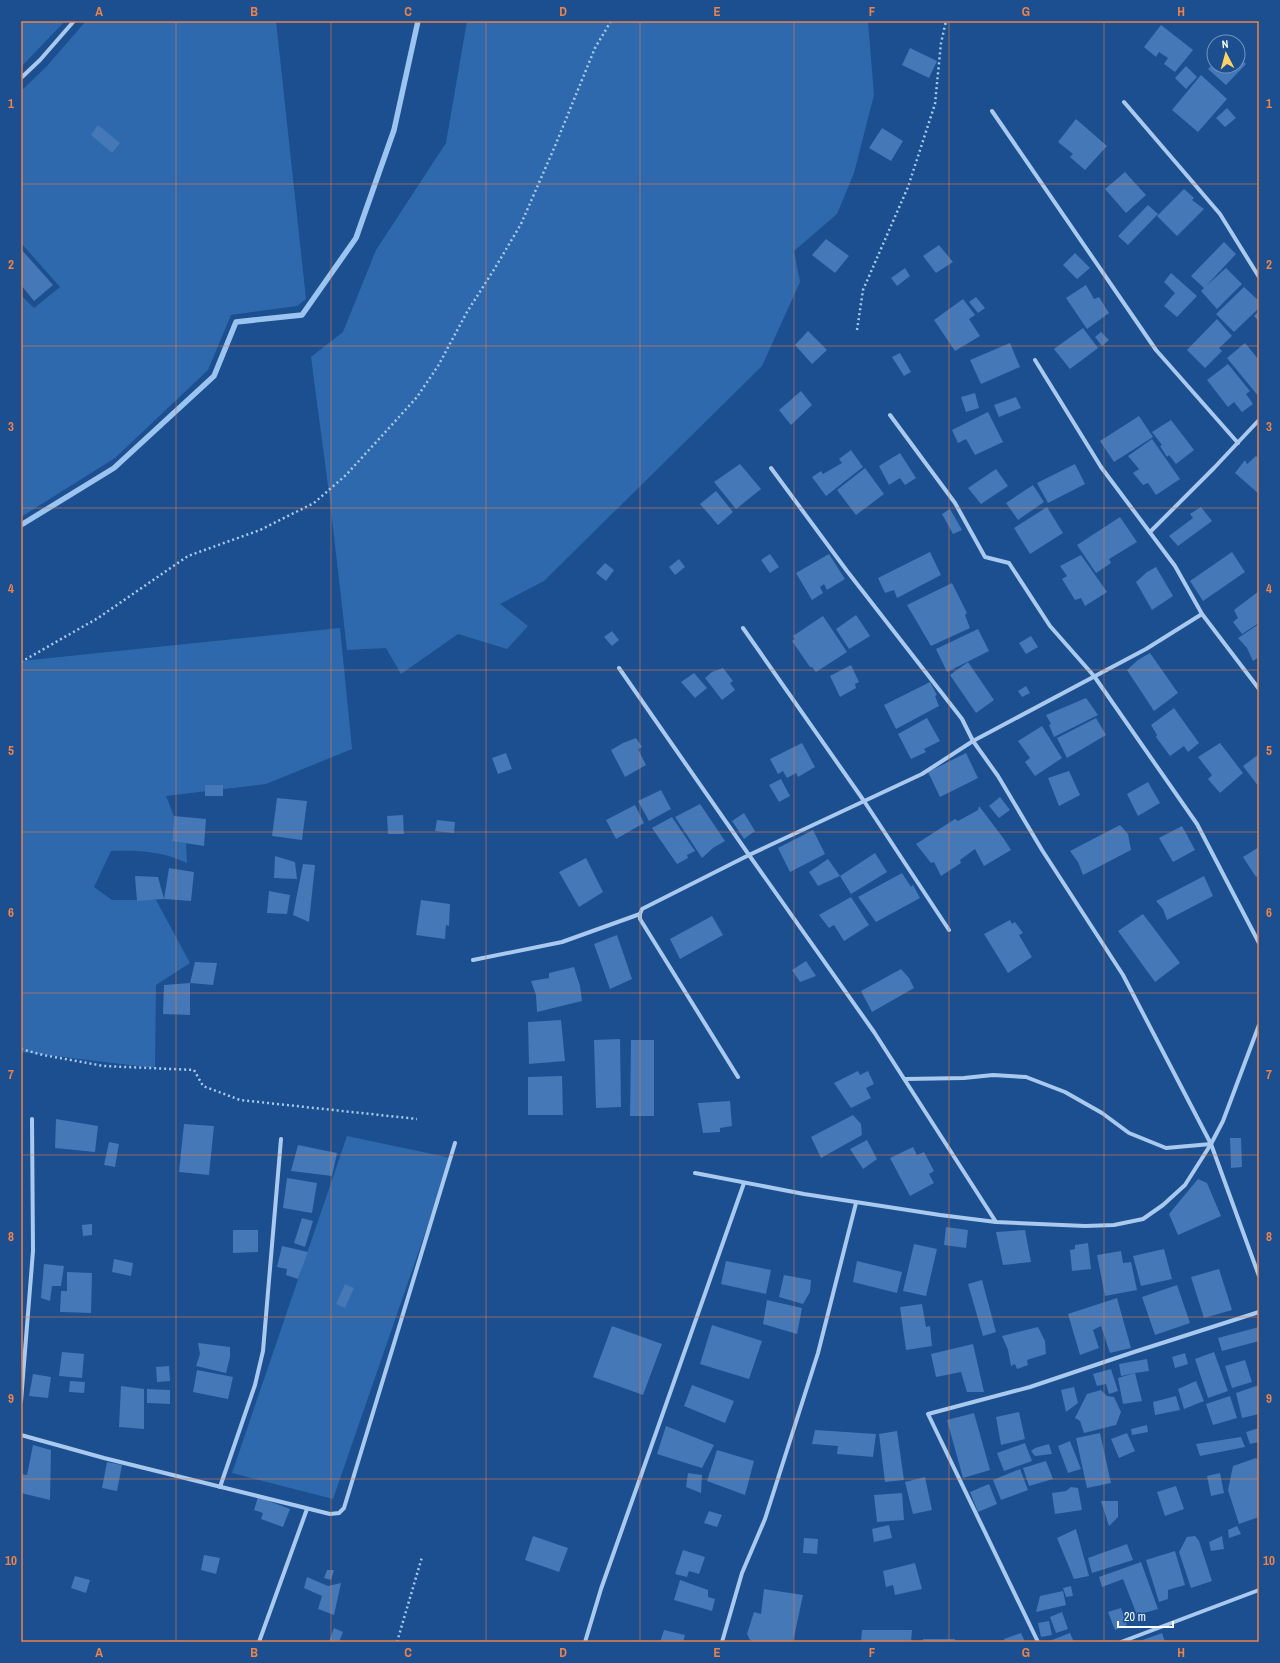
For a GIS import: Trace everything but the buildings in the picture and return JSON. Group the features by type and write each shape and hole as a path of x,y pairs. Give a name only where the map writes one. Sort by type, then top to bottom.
{"street":[{"path":"21,78 40,60 74,21"},
{"path":"1124,102 1220,214 1259,277"},
{"path":"992,111 1156,350 1238,443"},
{"path":"1035,360 1101,467 1175,566 1202,614 1259,689"},
{"path":"890,415 955,504 985,557 1009,563 1050,626 1094,676 1197,824 1259,944"},
{"path":"1150,532 1214,468 1259,420"},
{"path":"771,468 847,570 962,719 972,740 998,776 1042,850 1123,975 1211,1144 1259,1276"},
{"path":"738,1077 640,919 642,909 749,855 922,774 972,740 1146,649 1202,614"},
{"path":"743,628 864,801 949,930"},
{"path":"619,668 874,1032 996,1222"},
{"path":"473,960 562,942 640,914"},
{"path":"695,1173 856,1203 996,1222 1085,1226 1114,1225 1143,1219 1163,1205 1185,1184 1211,1144 1223,1121 1259,1024"},
{"path":"905,1079 964,1078 993,1075 1026,1077 1065,1092 1102,1113 1129,1133 1166,1148 1211,1144"},
{"path":"21,1400 33,1251 32,1119"},
{"path":"220,1486 255,1385 263,1351 281,1139"},
{"path":"21,1435 104,1458 307,1509 330,1514 339,1513 344,1508 455,1143"},
{"path":"585,1642 601,1589 744,1183"},
{"path":"722,1642 742,1572 765,1519 818,1353 856,1203"},
{"path":"1038,1642 928,1414 1030,1387 1259,1312"},
{"path":"259,1642 307,1509"},
{"path":"1121,1642 1259,1590"}],"path":[{"path":"21,662 98,618 188,556 260,530 314,503 346,475 417,397 438,366 467,312 521,224 595,48 611,21"},
{"path":"857,330 863,290 908,187 935,104 941,43 946,21"},
{"path":"21,1049 42,1055 104,1066 194,1070 203,1086 240,1100 417,1119"},
{"path":"397,1642 422,1558"}],"shaded area":[{"path":"21,21 65,21 21,67"},
{"path":"86,21 276,21 306,299 297,306 231,315 208,370 115,458 21,517 21,295 34,308 60,287 21,243 21,91 47,66"},
{"path":"467,21 868,21 874,95 854,173 837,214 794,251 800,282 762,366 544,581 500,604 528,626 507,649 458,634 401,674 386,648 347,650 330,501 311,357 343,332 376,250 446,143"},
{"path":"340,628 352,749 266,784 166,796 174,816 172,840 186,843 187,863 168,856 150,852 111,851 94,887 112,900 156,900 190,963 156,985 155,1068 21,1052 21,661"},
{"path":"347,1136 451,1158 333,1499 232,1473"}],"waterway":[{"path":"21,525 114,468 214,376 236,322 302,315 356,238 394,130 418,21"}]}
